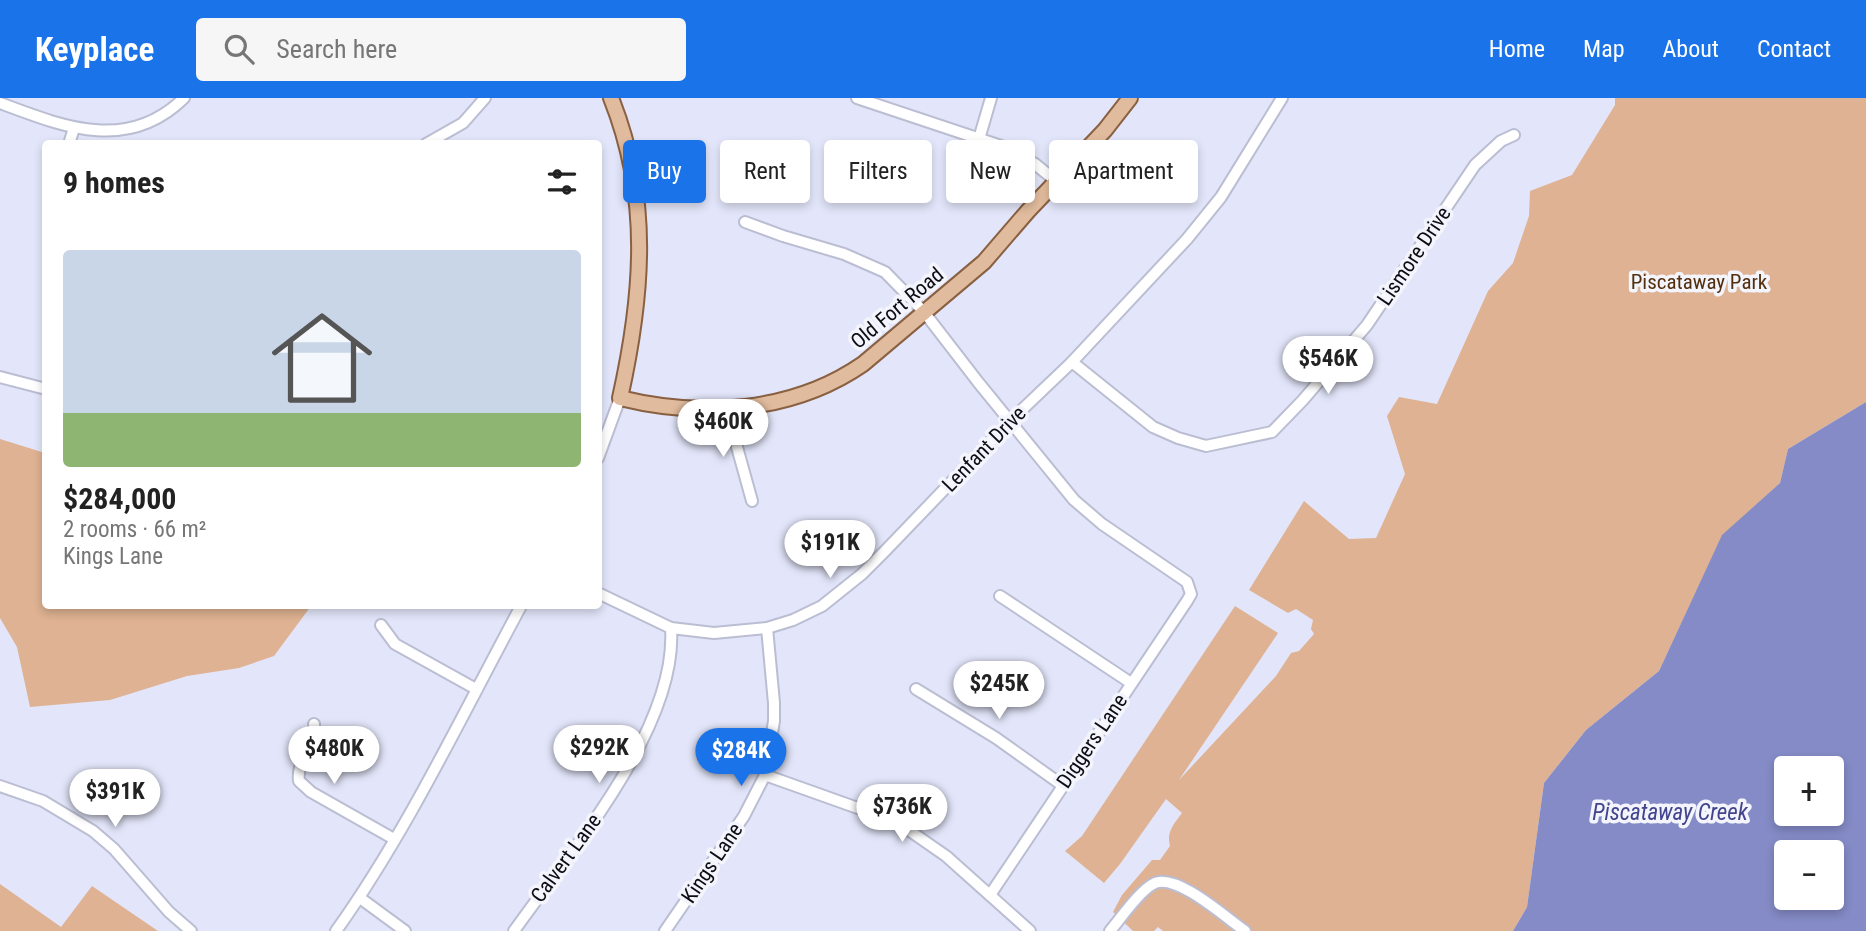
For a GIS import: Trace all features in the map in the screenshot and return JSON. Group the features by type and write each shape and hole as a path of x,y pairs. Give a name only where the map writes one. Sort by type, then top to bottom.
{"main road":[{"path":"611,98 633,173 639,239 638,295 633,338 620,398"},
{"name":"Old Fort Road","path":"1095,140 1130,98"},
{"name":"Old Fort Road","path":"620,398 664,407 734,409 808,394 844,377 984,262 1049,189"}],"street":[{"path":"0,103 74,128 106,131 146,125 167,114 184,98"},
{"path":"433,140 463,123 485,98"},
{"path":"857,98 1004,147 1035,164 1049,175"},
{"path":"979,139 991,98"},
{"name":"Lenfant Drive","path":"602,595 671,628 714,633 767,628 822,606 854,580 1010,421 1072,362 1187,239 1221,197 1282,98"},
{"path":"70,140 74,128"},
{"name":"Lismore Drive","path":"1072,362 1153,427 1178,438 1206,446 1272,432 1367,325 1475,165 1502,141 1514,135"},
{"path":"746,222 844,254 885,272 925,312 1010,421"},
{"path":"0,377 42,388"},
{"path":"602,447 620,398"},
{"path":"734,409 737,447 752,501"},
{"name":"Diggers Lane","path":"990,895 1191,594 1190,587 1178,574 1102,524 1080,505 1010,421"},
{"path":"1000,596 1131,683"},
{"path":"336,931 360,898 394,839 519,609"},
{"path":"381,625 395,644 476,689"},
{"name":"Calvert Lane","path":"514,931 590,828 641,742 667,667 672,647 671,628"},
{"name":"Kings Lane","path":"665,931 744,816 765,775 774,703 767,628"},
{"path":"916,689 996,738 1062,785"},
{"path":"314,724 314,733 298,773 299,781 311,792 394,839"},
{"path":"765,775 897,822 936,848 1030,931"},
{"path":"0,786 44,801 93,831 114,849 163,906 191,931"},
{"path":"1110,931 1144,892 1163,881 1183,887 1245,931"},
{"path":"360,898 405,931"}],"green space":[{"name":"Piscataway Park","path":"1615,98 1866,98 1866,402 1788,449 1780,483 1722,536 1659,671 1586,730 1544,783 1527,907 1513,931 1163,931 1158,927 1154,931 1133,931 1113,912 1122,895 1152,860 1160,860 1170,846 1170,832 1182,813 1166,799 1104,883 1065,851 1082,836 1235,606 1278,633 1179,780 1276,676 1291,653 1299,651 1314,634 1311,629 1313,620 1296,609 1288,613 1249,590 1304,501 1349,539 1376,538 1405,474 1387,416 1399,397 1437,404 1488,291 1513,263 1529,216 1530,191 1572,175 1615,105"},
{"path":"0,439 42,452 42,609 309,609 274,656 239,668 187,676 110,700 30,707 17,647 0,618"},
{"path":"0,884 61,927 92,886 158,931 0,931"}],"water":[{"name":"Piscataway Creek","path":"1866,402 1866,931 1513,931 1527,907 1544,783 1586,730 1659,671 1722,535 1780,483 1788,449"}]}
